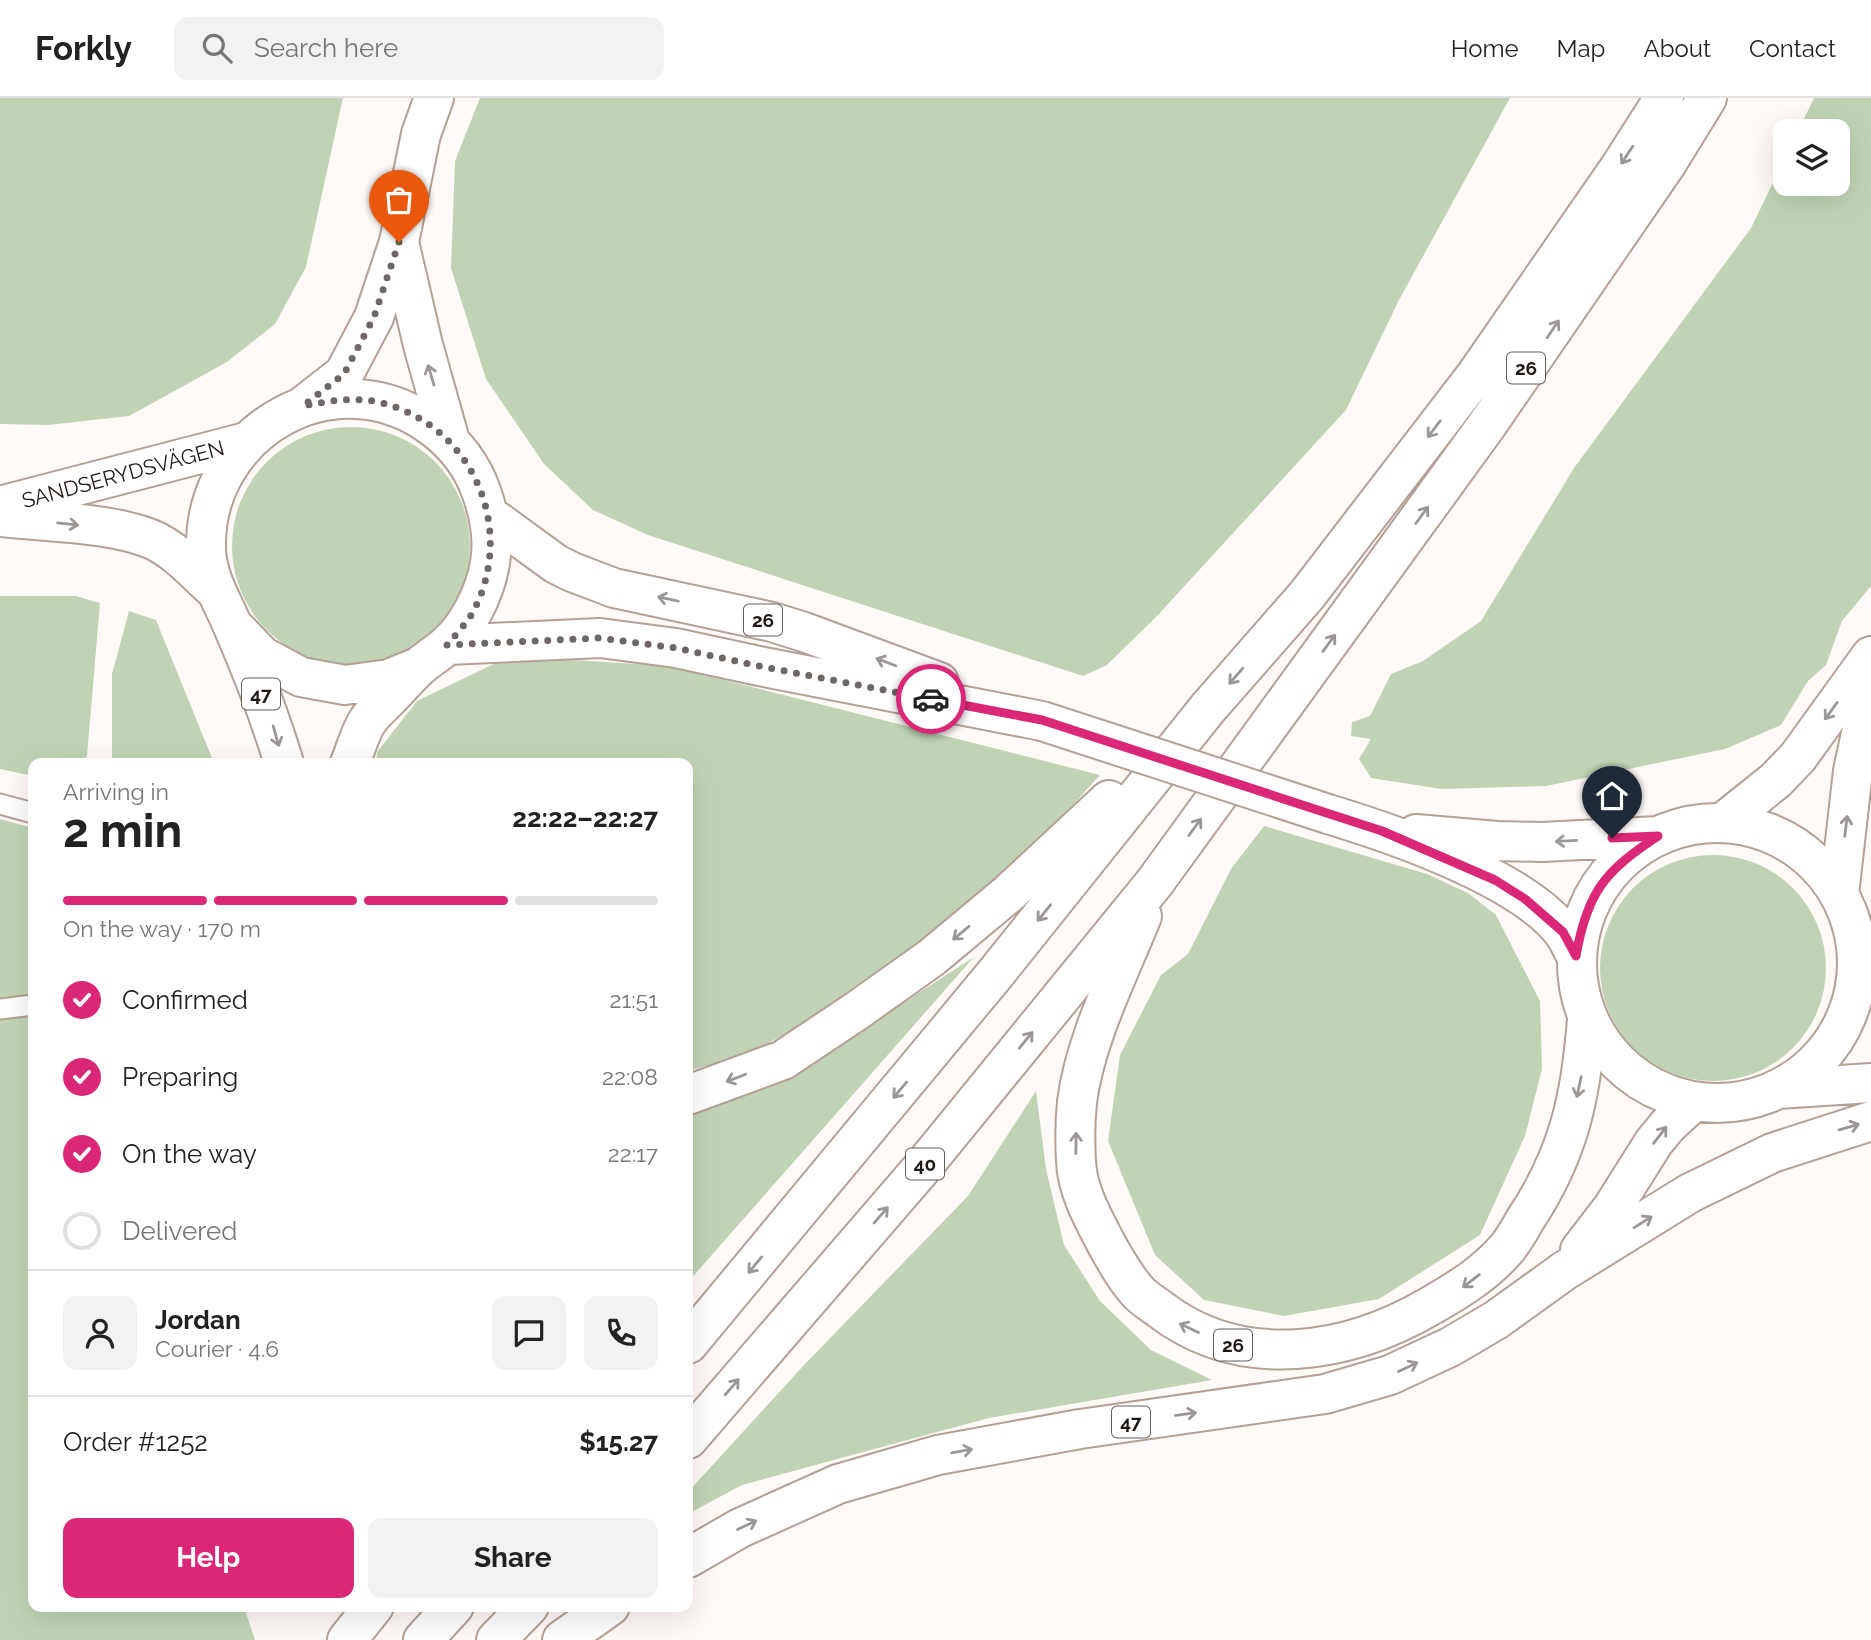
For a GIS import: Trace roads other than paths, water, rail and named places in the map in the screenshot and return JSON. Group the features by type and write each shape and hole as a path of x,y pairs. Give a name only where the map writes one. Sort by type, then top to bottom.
{"main road":[{"path":"434,98 421,134 399,242 374,317 344,374 303,406 272,421 246,442 223,474 209,511 206,551 214,589 233,626 262,656 301,677 345,685 388,679 434,656"},
{"name":"26","path":"693,1093 783,1060 931,958 1009,893 1208,708 1307,595 1476,375 1620,167 1664,98"},
{"name":"26","path":"1587,1019 1583,1068 1562,1156 1540,1199 1508,1247 1469,1283 1420,1312 1377,1332 1299,1350 1224,1344 1180,1324 1140,1294 1112,1255 1090,1212 1076,1164 1077,1103 1090,1048 1155,882 1487,425 1667,163 1707,98"},
{"path":"399,242 423,345 450,440"},
{"path":"303,406 342,398 381,402 418,416 450,440 475,475 490,516 490,563 476,608 434,656 368,720 352,758"},
{"name":"SANDSERYDSVÄGEN","path":"0,506 246,442"},
{"name":"26","path":"490,516 556,564 590,580 614,588 796,629 1042,720 1382,831 1495,880 1525,899 1563,932 1576,956"},
{"name":"SANDSERYDSVÄGEN","path":"0,517 121,530 152,539 175,553 214,589"},
{"name":"47","path":"233,626 272,722 283,758"},
{"name":"26","path":"434,656 600,638 676,648 1042,720"},
{"path":"1726,820 1776,780 1798,757 1871,656"},
{"path":"1839,894 1853,771 1871,687"},
{"path":"693,1338 996,973 1208,708"},
{"name":"26","path":"1726,820 1774,835 1808,856 1825,872 1839,894 1853,931 1864,979 1841,1028 1825,1052 1804,1073 1778,1089 1751,1099 1722,1104 1693,1102 1660,1092 1630,1074 1605,1049 1587,1019 1578,988 1576,956 1581,927 1592,899 1608,874 1631,854 1679,826 1726,820"},
{"name":"26","path":"1382,831 1542,842 1658,836"},
{"name":"40","path":"693,1433 920,1169 1155,882"},
{"name":"26","path":"1778,1089 1871,1083"},
{"name":"47","path":"693,1555 740,1528 838,1484 938,1455 1080,1429 1325,1394 1390,1375 1450,1347 1496,1320 1564,1271 1613,1207 1654,1143 1668,1125 1693,1102"},
{"path":"1564,1271 1690,1193 1772,1153 1871,1121"},
{"path":"347,1640 369,1612"},
{"path":"423,1640 449,1612"},
{"path":"496,1640 523,1612"},
{"path":"562,1640 602,1612"}],"lane":[{"path":"0,804 28,812"},
{"path":"0,1009 28,1006"}]}
